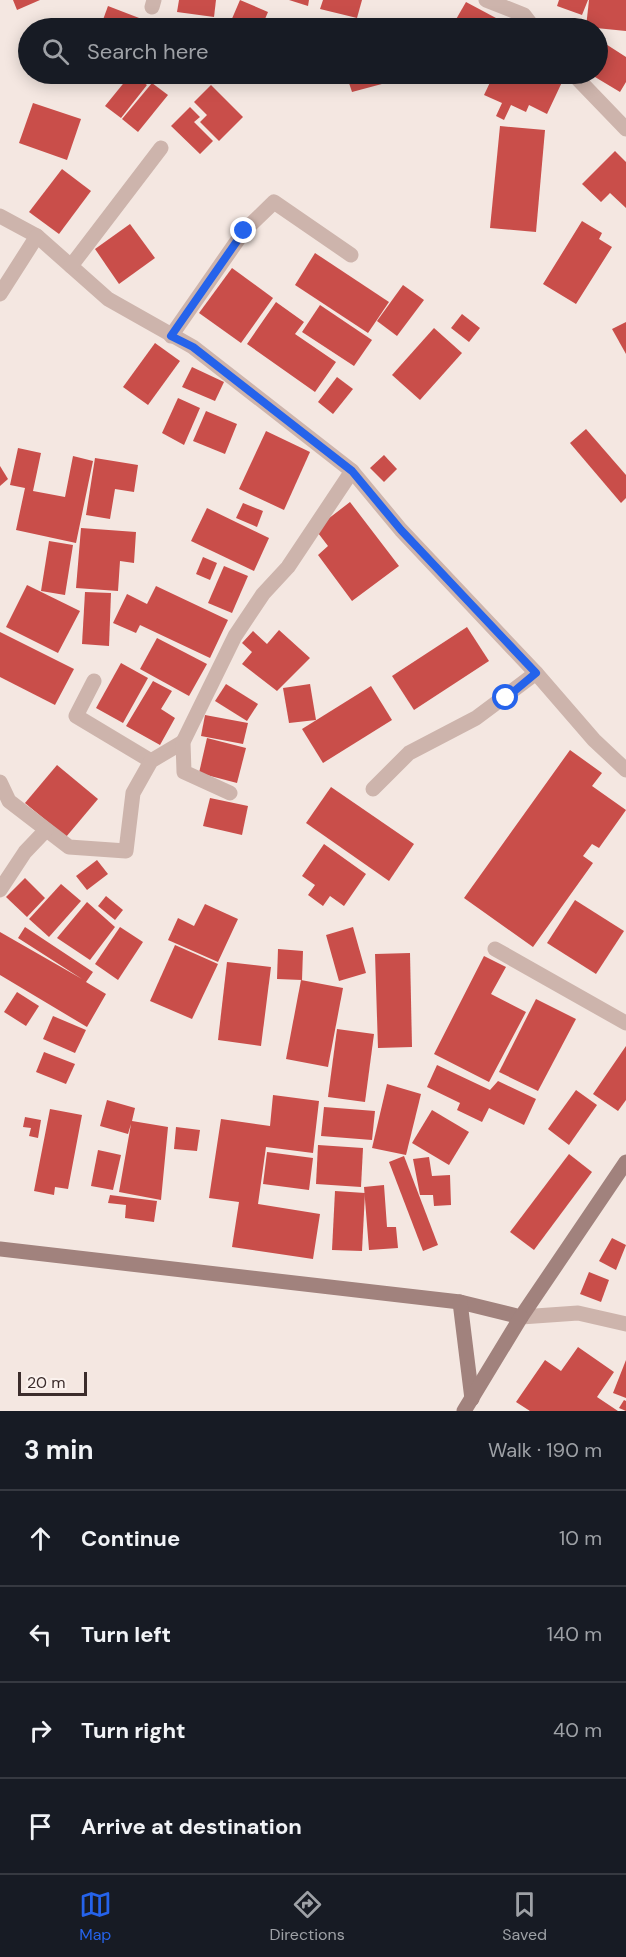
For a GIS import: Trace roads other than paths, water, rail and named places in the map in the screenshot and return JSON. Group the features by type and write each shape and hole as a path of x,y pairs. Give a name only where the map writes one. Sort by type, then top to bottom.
{"main road":[{"path":"468,1405 521,1317 626,1162"},
{"path":"0,1250 460,1302 521,1317"},
{"path":"460,1302 468,1405"}],"street":[{"path":"486,0 526,18"},
{"path":"583,84 626,129"},
{"path":"71,266 162,148"},
{"path":"171,336 244,231 274,202 351,255"},
{"path":"0,216 37,236 108,299 193,347 352,471 401,530 536,673 594,740 626,771"},
{"path":"0,294 37,236"},
{"path":"230,793 184,772 183,742 235,636 263,594 288,567 352,471"},
{"path":"373,789 409,753 476,718 536,673"},
{"path":"94,681 76,716 151,761"},
{"path":"0,782 9,801 69,848 126,850 133,792 151,761 183,742"},
{"path":"0,891 25,852 46,830"},
{"path":"495,949 626,1023"},
{"path":"521,1317 578,1313 626,1324"}]}
